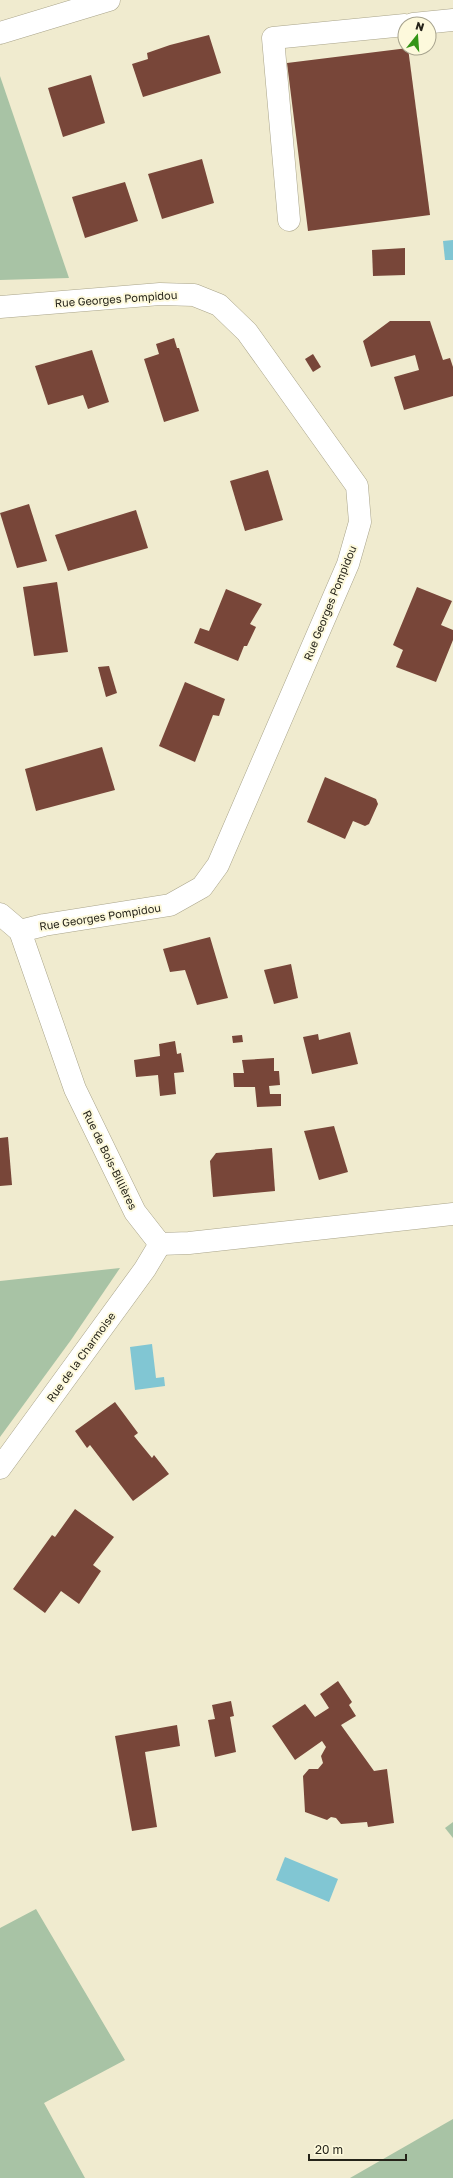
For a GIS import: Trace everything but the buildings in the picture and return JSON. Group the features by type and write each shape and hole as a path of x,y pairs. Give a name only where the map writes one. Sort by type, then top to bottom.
{"street":[{"path":"0,34 109,0"},
{"path":"437,22 453,20"},
{"path":"289,220 273,38 397,26"},
{"name":"Rue Georges Pompidou","path":"0,307 160,294 194,295 219,305 247,332 357,486 360,522 348,564 218,865 202,887 170,905 44,925 20,931"},
{"path":"0,914 20,931"},
{"name":"Rue de Bois-Billières","path":"20,931 75,1089 135,1212 160,1244"},
{"path":"160,1244 453,1214"},
{"name":"Rue de la Charmoise","path":"0,1468 140,1276 160,1244"}],"green space":[{"path":"0,76 69,278 0,280"},
{"path":"120,1268 71,1340 0,1437 0,1281"},
{"path":"453,1822 453,1838 445,1828"},
{"path":"36,1909 125,2060 44,2103 85,2178 0,2178 0,1928"},
{"path":"453,2119 453,2178 350,2178"}],"water":[{"path":"453,240 453,260 445,260 443,241"},
{"path":"152,1344 156,1378 164,1377 165,1386 135,1390 130,1347"},
{"path":"285,1857 338,1879 329,1902 276,1880"}]}
